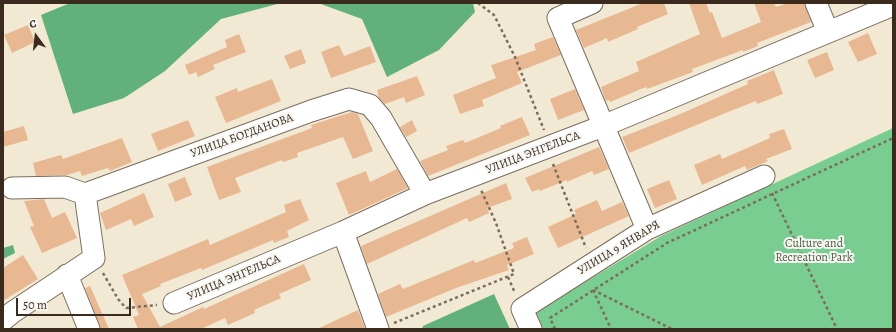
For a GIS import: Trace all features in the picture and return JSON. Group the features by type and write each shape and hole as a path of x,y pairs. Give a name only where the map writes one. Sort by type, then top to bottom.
{"street":[{"path":"592,3 558,18 647,229"},
{"path":"816,3 828,32"},
{"name":"УЛИЦА ЭНГЕЛЬСА","path":"174,303 343,232 425,194 603,126 893,5"},
{"name":"УЛИЦА БОГДАНОВА","path":"85,194 311,111 349,99 370,105 381,118 425,194"},
{"name":"УЛИЦА 9 ЯНВАРЯ","path":"531,329 522,309 647,229 768,185"},
{"path":"3,320 94,258 85,194 65,187 12,188"},
{"path":"343,232 382,327"},
{"path":"67,275 89,329"}],"path":[{"path":"555,329 550,318 667,243 768,185 893,138"},
{"path":"382,327 514,274 496,223 475,175"},
{"path":"768,185 837,329"},
{"path":"89,261 104,273 118,299 126,308 174,303"},
{"path":"585,269 611,329"},
{"path":"593,290 672,329"}],"green space":[{"path":"70,3 281,3 221,19 165,71 124,98 73,114 41,15"},
{"path":"318,3 473,3 475,12 439,50 387,77 362,19"},
{"name":"Culture and Recreation Park","path":"893,128 893,329 543,329 536,312 661,236"},
{"path":"13,245 15,253 3,259 3,248"},
{"path":"494,294 510,329 422,329 423,326"}],"building":[{"path":"643,3 664,3 668,14 637,27 638,29 608,42 607,38 584,48 576,30"},
{"path":"689,3 706,3 710,13 712,12 722,38 761,22 754,3 774,3 776,7 788,3 804,3 811,22 757,43 758,46 743,52 743,50 692,69 693,72 647,89 646,87 610,102 609,100 606,101 601,87 639,71 636,62 700,34"},
{"path":"28,25 35,42 12,53 4,35"},
{"path":"868,33 877,54 858,62 848,42"},
{"path":"239,34 246,52 213,65 215,69 198,77 196,72 189,75 185,65 227,47 225,40"},
{"path":"553,37 561,55 517,72 522,83 482,100 484,106 460,114 453,95 496,78 491,65 536,50 534,44"},
{"path":"339,45 344,56 370,46 376,62 331,78 321,52"},
{"path":"301,49 306,63 290,69 284,56"},
{"path":"827,52 834,70 815,78 807,60"},
{"path":"774,70 783,94 757,104 756,101 629,153 622,137 678,115 748,84 747,81"},
{"path":"417,76 425,95 406,103 404,97 385,104 379,98 377,90"},
{"path":"272,79 281,101 226,123 215,97 237,88 238,92"},
{"path":"575,89 584,110 558,120 550,99"},
{"path":"352,112 358,114 373,151 353,159 343,137 297,153 298,157 283,162 282,160 235,178 241,192 219,200 207,167 312,128 311,125"},
{"path":"522,117 530,135 428,176 420,161 448,150 446,146 463,140 465,143 501,128 500,126"},
{"path":"188,120 195,136 158,151 151,134"},
{"path":"412,120 417,131 406,137 400,127"},
{"path":"24,126 28,140 3,147 3,132"},
{"path":"784,129 792,149 766,159 768,161 747,170 745,166 702,185 694,165 720,154 722,159 770,138 769,134"},
{"path":"122,138 132,162 110,171 108,168 82,176 80,171 67,175 36,176 33,163 61,155 63,159"},
{"path":"599,147 609,169 594,175 592,171 567,182 567,180 540,191 539,189 532,192 525,178"},
{"path":"397,169 408,188 349,215 336,183 366,171 370,182"},
{"path":"185,177 192,195 175,202 168,184"},
{"path":"669,180 677,199 655,208 647,189"},
{"path":"506,183 512,199 487,208 489,213 469,222 467,218 367,264 361,246"},
{"path":"144,193 154,217 134,226 131,219 106,230 100,213"},
{"path":"44,199 52,218 65,212 77,238 42,253 30,227 34,226 24,201"},
{"path":"300,199 309,220 287,231 289,237 274,243 273,240 202,270 201,268 160,284 161,286 142,294 160,327 304,264 311,280 279,294 281,298 254,310 255,313 228,325 225,318 201,329 138,329 133,317 139,315 122,275 208,239 210,245 286,212 284,205"},
{"path":"597,200 602,211 622,202 629,216 558,248 548,227 576,214 574,210"},
{"path":"527,237 534,254 507,265 509,270 456,288 386,317 378,294 400,284 403,289 474,260 475,263 514,248 512,243"},
{"path":"23,255 38,279 3,301 3,268"},
{"path":"90,286 109,329 101,329 85,288"},
{"path":"358,310 365,328 317,329"}]}
